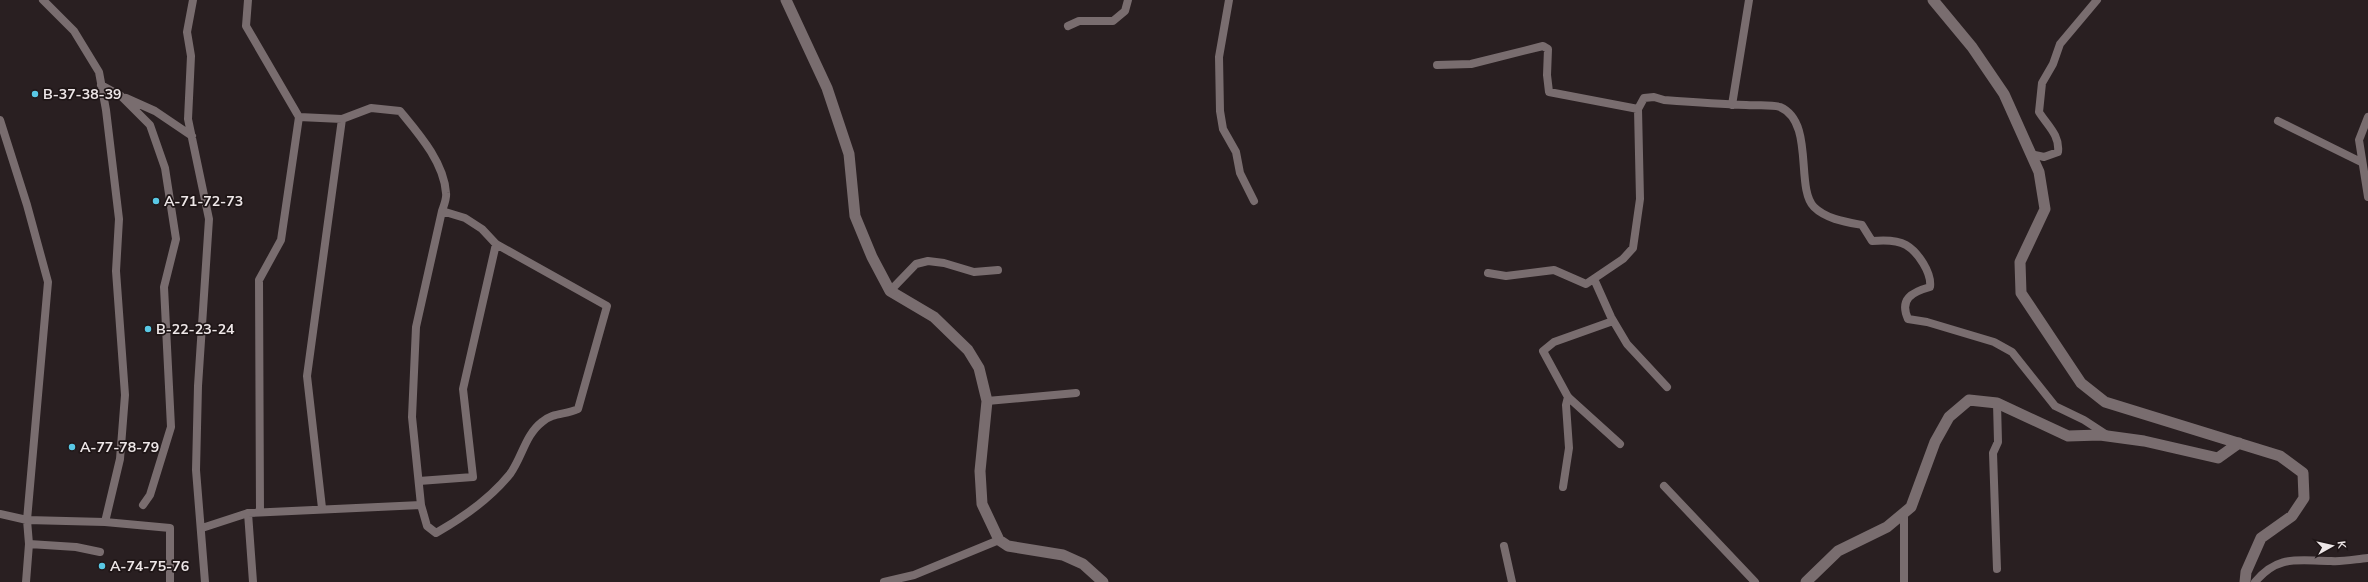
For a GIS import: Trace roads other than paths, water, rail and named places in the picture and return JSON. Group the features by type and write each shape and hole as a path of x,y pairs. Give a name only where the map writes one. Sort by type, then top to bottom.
{"street":[{"path":"43,0 74,31 99,72 106,110 118,219 116,271 125,395 120,459 105,522"},
{"path":"193,0 187,32 191,56 188,119 209,219 198,386 196,470 202,528 204,582"},
{"path":"248,0 246,26 299,117 281,240 259,280 260,512"},
{"path":"786,0 827,88 849,154 855,216 872,257 890,291 934,317 968,350 979,368 987,401 980,470 982,504 999,540 1008,546 1063,555 1083,564 1103,582"},
{"path":"1068,26 1079,21 1113,21 1125,11 1128,0"},
{"path":"1229,0 1219,57 1220,111 1223,129 1236,152 1240,173 1254,201"},
{"path":"1732,105 1749,0"},
{"path":"1933,0 1972,47 2004,94 2039,172 2045,209 2020,262 2021,293 2081,383 2105,402 2280,456 2303,473 2304,498 2292,516 2261,538 2246,572 2245,582"},
{"path":"2031,154 2044,157 2058,152 2060,143 2039,112 2042,83 2060,44 2097,0"},
{"path":"1437,65 1471,64 1543,46 1548,49 1547,75 1549,92 1638,109"},
{"path":"101,85 121,96 155,111 192,136"},
{"path":"121,96 150,125 165,168 176,238 164,287 171,426 150,495 143,505"},
{"path":"1488,274 1506,276 1554,270 1586,284 1623,259 1633,248 1640,199 1638,109 1644,98 1654,97 1664,100 1779,107 1789,113 1794,120 1804,154 1808,198 1814,207 1824,214 1844,222 1862,226 1872,241 1885,240 1906,245 1919,257 1931,279 1930,287 1915,291 1906,301 1904,310 1908,320 1927,322 1994,342 2012,352 2055,406 2084,420 2110,436"},
{"path":"299,117 342,119 371,108 400,111 426,143 439,170 446,193 416,327 412,417 421,504 427,526 436,533 468,515 510,473 521,450 541,422 554,414 569,414 578,409 607,306 496,244 482,229 465,218 442,211"},
{"path":"2368,117 2359,140 2361,162 2368,197"},
{"path":"322,508 307,376 342,119"},
{"path":"0,120 27,205 48,282 27,520 29,544 26,578 18,582"},
{"path":"2278,121 2361,162"},
{"path":"419,481 474,477 463,389 496,244"},
{"path":"890,291 916,264 928,261 944,263 974,272 998,270"},
{"path":"1594,279 1613,321 1626,344 1667,387"},
{"path":"1613,321 1554,342 1544,348 1543,351 1546,360 1568,397 1620,444"},
{"path":"987,401 1076,392"},
{"path":"1563,487 1569,448 1566,405 1568,397"},
{"path":"1806,582 1838,552 1887,528 1911,507 1935,442 1949,417 1969,400 1997,403 2068,436 2110,436 2218,458 2239,443"},
{"path":"1997,403 1998,442 1993,453 1997,569"},
{"path":"1664,486 1755,582"},
{"path":"202,528 248,513 421,504"},
{"path":"248,513 253,582"},
{"path":"1904,513 1904,582"},
{"path":"0,514 27,520 105,522 170,528 170,582"},
{"path":"884,582 914,575 999,540"},
{"path":"29,544 76,547 100,552"},
{"path":"1504,546 1512,582"},
{"path":"2255,582 2265,569 2289,560 2333,562 2368,558"}],"place":[{"name":"B-37-38-39","path":"35,94"},
{"name":"A-71-72-73","path":"156,201"},
{"name":"B-22-23-24","path":"148,329"},
{"name":"A-77-78-79","path":"72,447"},
{"name":"A-74-75-76","path":"102,566"}]}
